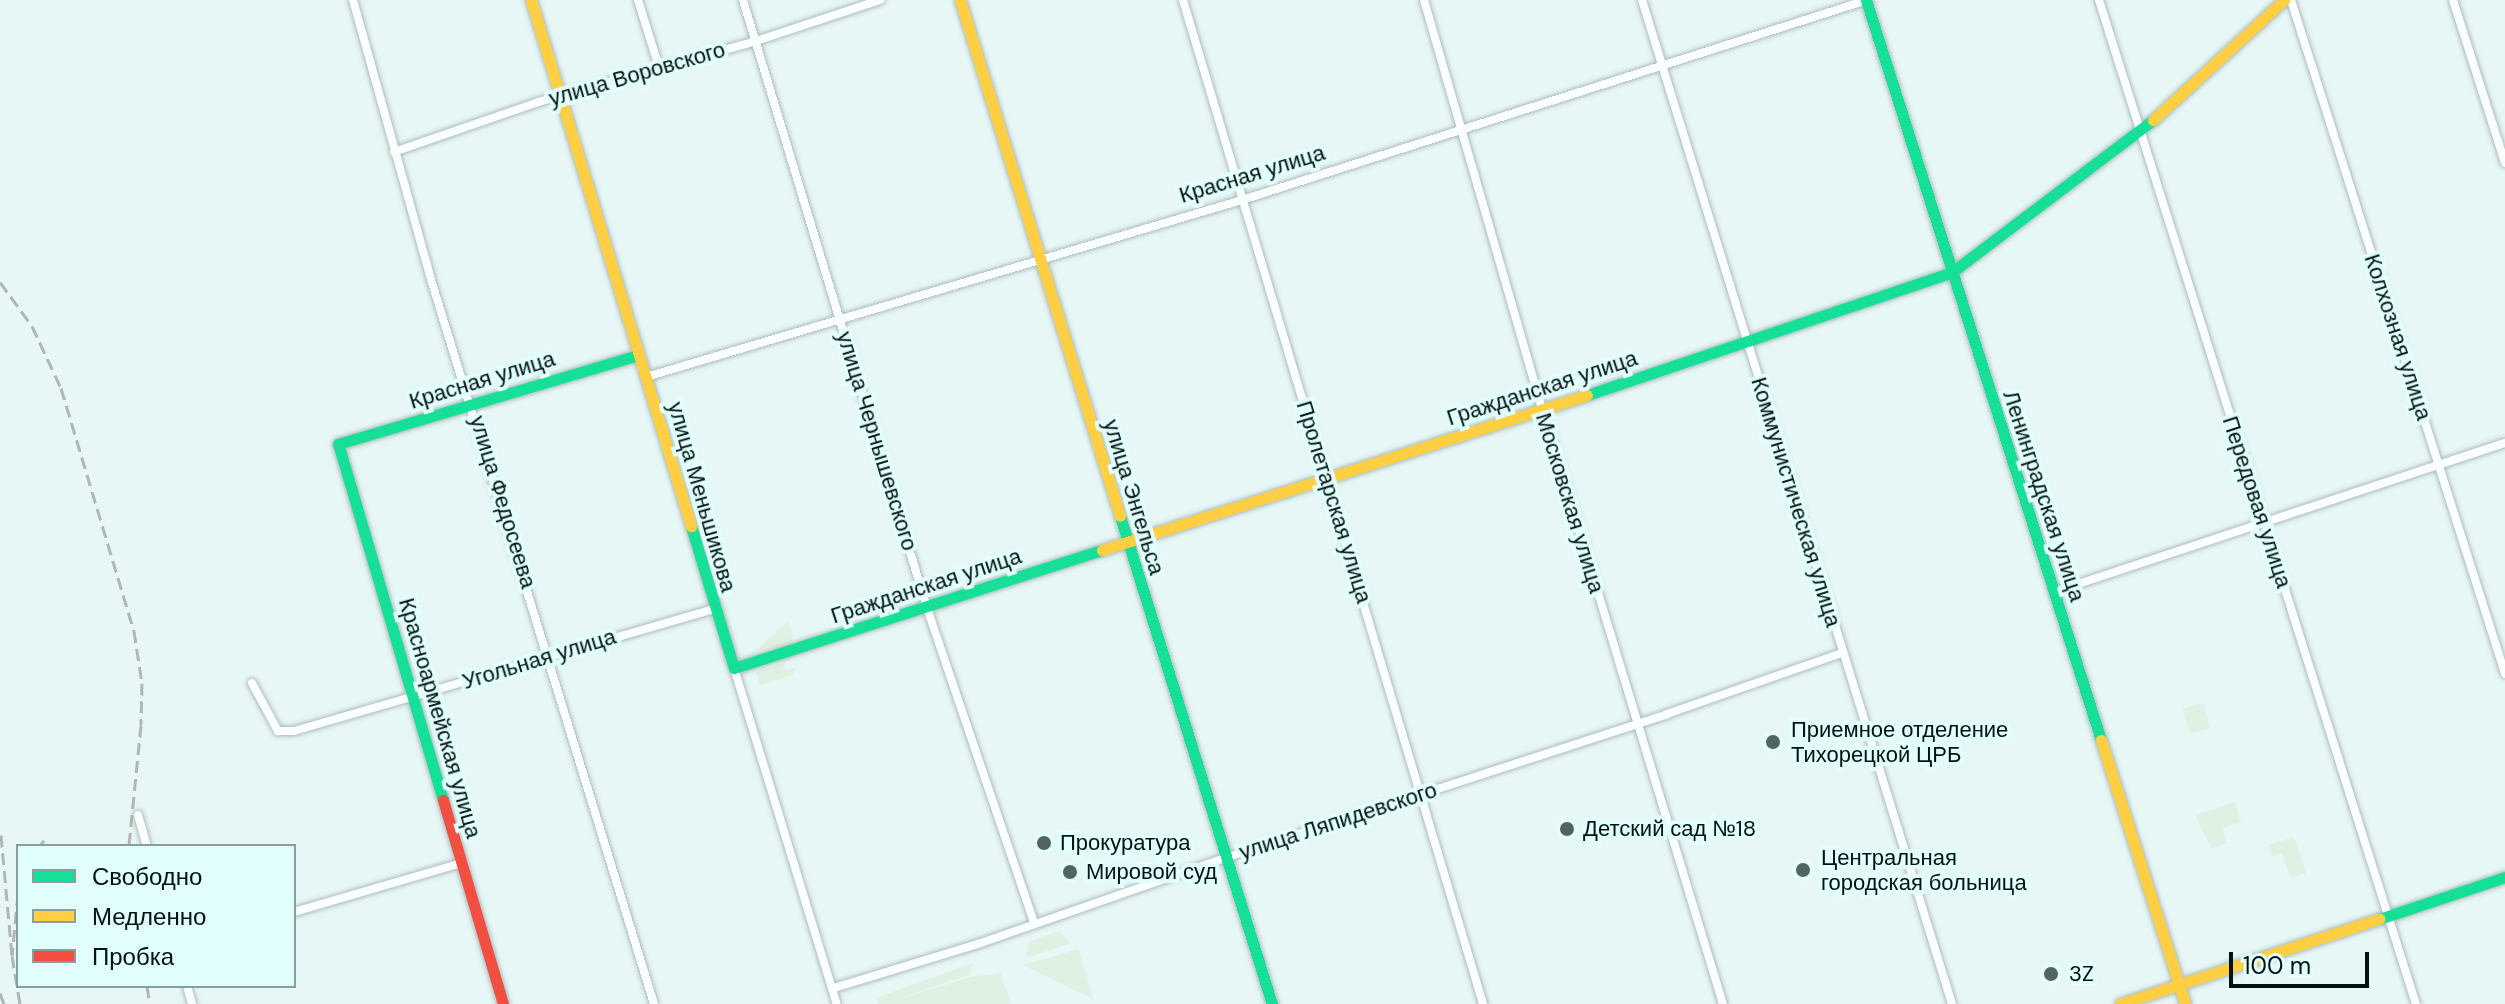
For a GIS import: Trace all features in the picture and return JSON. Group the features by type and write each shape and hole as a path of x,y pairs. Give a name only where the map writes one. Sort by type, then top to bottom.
{"main road":[{"name":"улица Меньшикова","path":"531,0 734,668"},
{"name":"улица Энгельса","path":"960,0 1272,1004"},
{"name":"Ленинградская улица","path":"1866,0 2185,1004"},
{"name":"Гражданская улица","path":"734,668 1748,343 1952,272 2140,132 2284,0"},
{"name":"Красная улица","path":"338,444 638,355"},
{"name":"Красноармейская улица","path":"338,444 503,1004"},
{"path":"2120,1004 2505,877"}],"street":[{"name":"улица Федосеева","path":"353,0 394,152 654,1004"},
{"path":"638,0 659,67"},
{"name":"улица Чернышевского","path":"743,0 927,608 1034,923"},
{"name":"улица Воровского","path":"394,152 560,97 756,41 859,3 880,0"},
{"name":"Пролетарская улица","path":"1183,0 1483,1004"},
{"name":"Московская улица","path":"1424,0 1542,408 1723,1004"},
{"name":"Коммунистическая улица","path":"1642,0 1952,1004"},
{"name":"Красная улица","path":"646,377 840,321 1038,258 1242,200 1866,0"},
{"name":"Передовая улица","path":"2099,0 2416,1004"},
{"name":"Колхозная улица","path":"2291,0 2505,674"},
{"path":"2453,0 2505,163"},
{"path":"2054,592 2505,443"},
{"name":"Угольная улица","path":"252,683 278,731 294,731 714,609"},
{"name":"улица Ляпидевского","path":"834,988 851,986 1842,653"},
{"name":"улица Меньшикова","path":"734,668 837,1004"},
{"path":"138,815 146,844"},
{"path":"296,911 462,863"}],"green space":[{"path":"788,621 793,636 791,644 754,652"},
{"path":"783,663 786,670 797,667 793,675 760,685 756,671"},
{"path":"2203,703 2210,728 2190,734 2183,709"},
{"path":"2235,802 2241,822 2223,828 2227,843 2211,848 2195,815"},
{"path":"2291,838 2296,840 2306,873 2290,878 2282,854 2272,857 2268,845"},
{"path":"1058,931 1071,943 1026,958 1029,942"},
{"path":"1079,949 1093,999 1023,965"},
{"path":"973,963 969,975 885,1003 971,977 1001,973 1011,1004 878,1004 876,998"}],"railway":[{"path":"0,282 32,326 61,388 134,631 142,683 129,844"},
{"path":"1,835 12,956"},
{"path":"41,844 44,840"},
{"path":"16,915 12,956 16,980"},
{"path":"17,988 20,1004"},
{"path":"147,988 150,1004"},
{"path":"0,993 4,1004"}],"traffic: fast":[{"path":"1866,0 2101,740"},
{"path":"1587,395 1952,272 2153,120"},
{"path":"443,800 338,444 638,355"},
{"path":"1120,516 1272,1004"},
{"path":"691,526 734,668 1102,550"},
{"path":"2379,919 2505,877"}],"traffic: slow":[{"path":"531,0 691,526"},
{"path":"960,0 1120,516"},
{"path":"2153,120 2284,0"},
{"path":"1102,550 1587,395"},
{"path":"2101,740 2185,1004"},
{"path":"2120,1004 2379,919"}],"traffic: jam":[{"path":"443,800 503,1004"}],"place":[{"name":"Приемное отделение Тихорецкой ЦРБ","path":"1773,742"},
{"name":"Детский сад №18","path":"1567,829"},
{"name":"Прокуратура","path":"1044,843"},
{"name":"Центральная городская больница","path":"1803,870"},
{"name":"Мировой суд","path":"1070,872"},
{"name":"3Z","path":"2051,974"}]}
